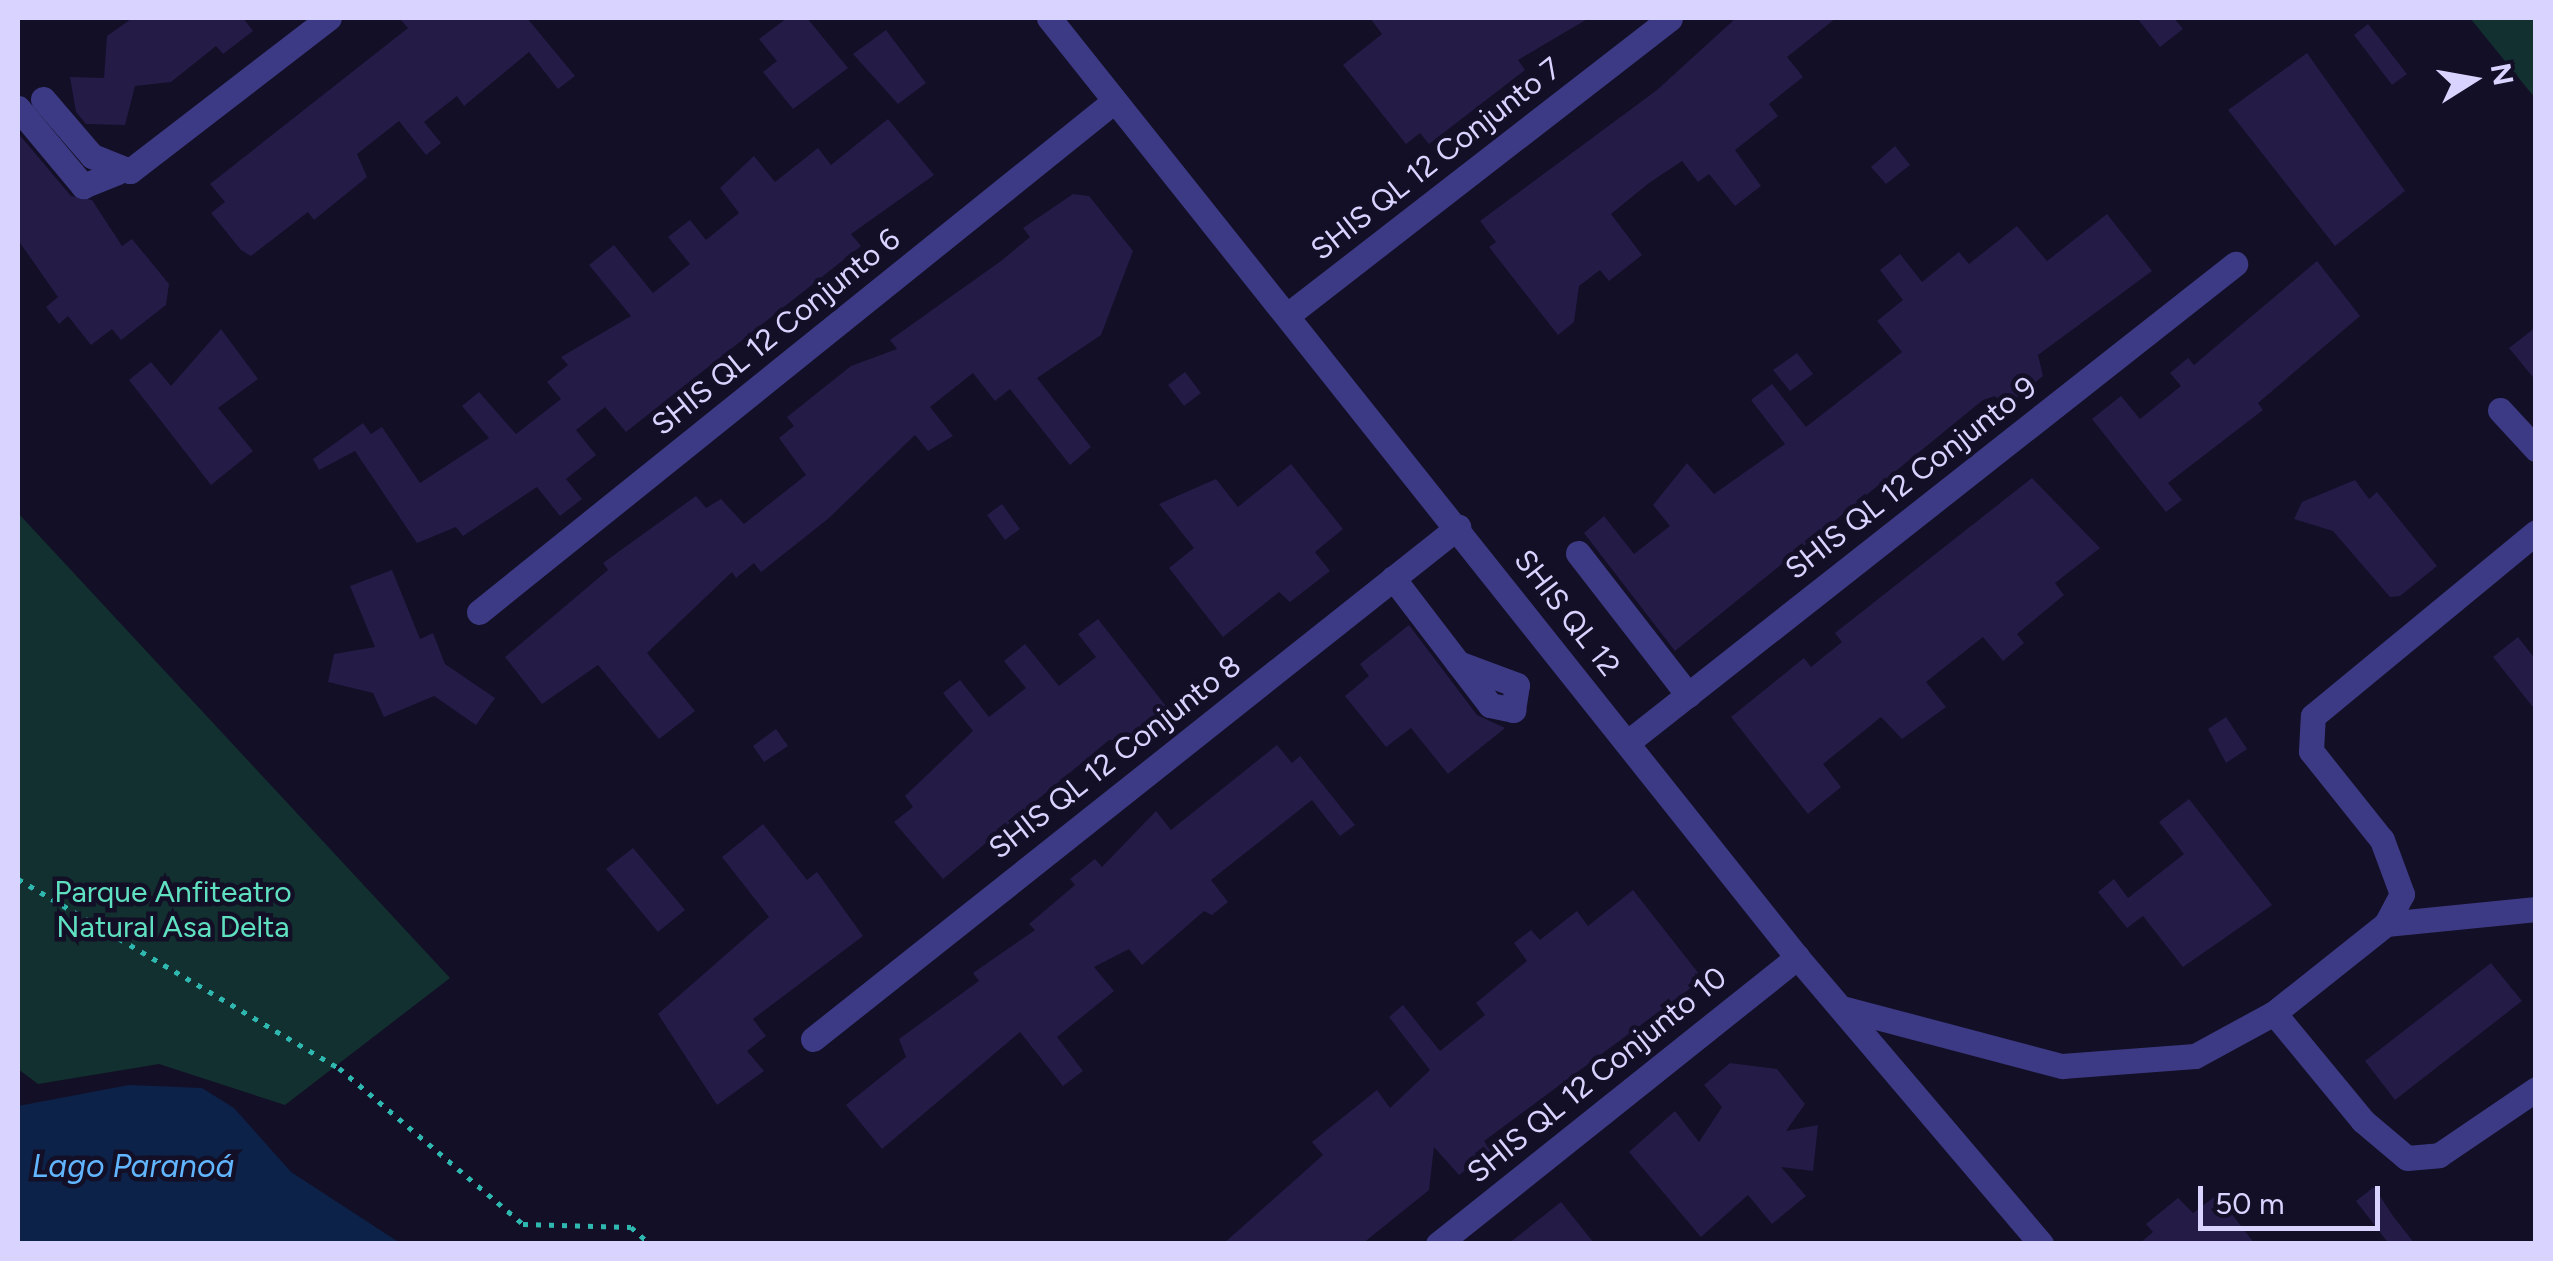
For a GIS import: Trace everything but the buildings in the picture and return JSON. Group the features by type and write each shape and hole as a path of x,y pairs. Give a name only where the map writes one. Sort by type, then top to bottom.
{"street":[{"path":"18,108 82,186 117,172 329,18"},
{"name":"SHIS QL 12","path":"1049,18 1458,526 1796,957 2041,1244"},
{"name":"SHIS QL 12 Conjunto 7","path":"1289,314 1670,18"},
{"path":"43,99 117,172"},
{"name":"SHIS QL 12 Conjunto 6","path":"479,612 1113,102"},
{"name":"SHIS QL 12 Conjunto 9","path":"1628,742 2235,264"},
{"path":"2500,410 2536,450"},
{"name":"SHIS QL 12 Conjunto 8","path":"812,1039 1458,526"},
{"path":"1842,1008 2062,1066 2195,1056 2274,1013 2386,924 2402,894 2399,871 2311,750 2306,728 2536,532"},
{"path":"1578,553 1688,694"},
{"path":"1393,578 1458,663"},
{"path":"2386,924 2536,908"},
{"path":"2498,910 2536,923"},
{"name":"SHIS QL 12 Conjunto 10","path":"1438,1244 1796,957"},
{"path":"2274,1013 2363,1122 2407,1158 2438,1154 2536,1089"}],"path":[{"path":"18,880 338,1068 523,1224 631,1228 650,1244"}],"green space":[{"path":"2470,18 2535,18 2535,98"},
{"name":"Parque Anfiteatro Natural Asa Delta","path":"18,513 450,978 285,1105 159,1064 38,1084 18,1069"}],"water":[{"name":"Lago Paranoá","path":"129,1085 202,1088 234,1108 291,1172 400,1243 18,1243 18,1106"}]}
